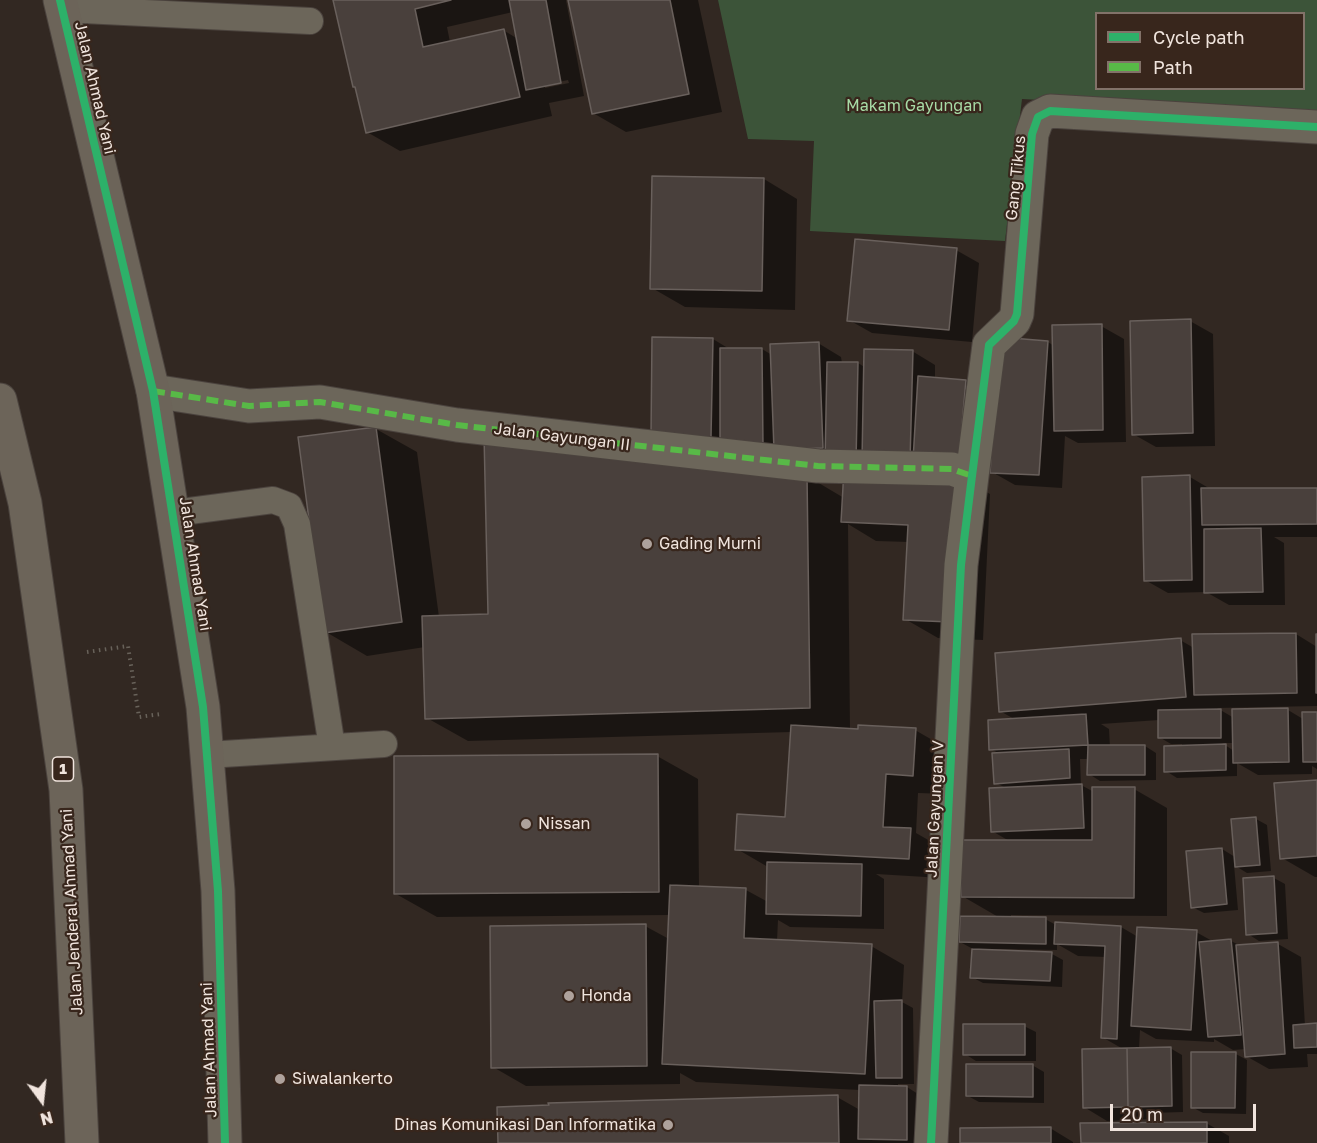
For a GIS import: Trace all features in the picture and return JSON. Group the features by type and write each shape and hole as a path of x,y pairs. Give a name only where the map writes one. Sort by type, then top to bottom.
{"highway":[{"name":"Jalan Ahmad Yani","path":"61,5 153,391 203,708 218,891 225,1143"},
{"name":"Jalan Jenderal Ahmad Yani","path":"0,400 25,503 66,790 82,1143"}],"street":[{"name":"Gang Tikus","path":"972,476 989,345 1014,321 1017,314 1032,134 1038,117 1050,111 1317,128"},
{"name":"Jalan Gayungan II","path":"153,391 249,406 320,402 457,424 818,466 952,469 972,476"},
{"name":"Jalan Gayungan V","path":"932,1143 961,565 972,476"}],"lane":[{"path":"61,5 310,21"},
{"path":"174,513 273,500 289,506 297,524 332,747"},
{"path":"207,755 384,744"}],"path":[{"path":"48,659 128,646 139,717 203,708"}],"green space":[{"name":"Makam Gayungan","path":"718,0 1317,0 1317,115 1022,99 1005,241 810,231 814,141 748,139"}],"building":[{"path":"333,0 451,0 415,9 423,47 504,29 520,97 366,133"},
{"path":"509,0 546,0 561,83 526,90"},
{"path":"568,0 670,0 689,94 592,114"},
{"path":"652,176 764,178 762,291 650,289"},
{"path":"855,239 957,248 949,330 847,321"},
{"path":"1191,319 1193,433 1132,435 1130,321"},
{"path":"1102,324 1103,430 1054,431 1052,325"},
{"path":"652,337 713,338 711,437 651,436"},
{"path":"999,337 1048,341 1039,475 990,473"},
{"path":"819,342 823,448 774,450 770,344"},
{"path":"720,348 762,348 763,447 720,448"},
{"path":"864,349 913,350 910,461 862,460"},
{"path":"827,362 858,362 856,462 825,462"},
{"path":"918,376 966,380 959,459 913,460"},
{"path":"376,427 402,622 324,633 298,437"},
{"name":"Gading Murni","path":"484,435 807,474 810,708 425,719 422,616 488,614"},
{"path":"844,469 958,474 950,622 903,620 908,525 841,522"},
{"path":"1190,475 1192,580 1144,581 1142,477"},
{"path":"1201,488 1317,488 1317,524 1202,525"},
{"path":"1261,528 1263,592 1204,593 1204,529"},
{"path":"1296,633 1297,693 1194,695 1192,634"},
{"path":"1317,634 1317,693 1316,693"},
{"path":"1181,638 1186,697 999,712 995,653"},
{"path":"1288,708 1289,762 1233,763 1232,709"},
{"path":"1221,709 1221,738 1158,738 1158,710"},
{"path":"1302,712 1317,712 1317,762 1303,762"},
{"path":"1086,714 1088,745 989,750 988,720"},
{"path":"791,725 858,729 858,725 916,728 913,776 886,774 883,827 911,828 909,859 735,850 737,814 785,817"},
{"path":"1226,744 1226,770 1164,772 1164,746"},
{"path":"1088,745 1145,745 1145,775 1087,775"},
{"path":"1069,749 1070,778 994,784 992,753"},
{"name":"Nissan","path":"658,754 659,892 394,894 394,756"},
{"path":"1317,780 1317,856 1280,859 1274,783"},
{"path":"1082,784 1084,828 991,832 989,788"},
{"path":"1092,787 1135,787 1134,898 961,897 961,840 1092,840"},
{"path":"1256,817 1260,865 1235,867 1231,819"},
{"path":"1222,848 1227,904 1191,908 1186,851"},
{"path":"767,862 862,864 861,916 766,914"},
{"path":"1274,876 1277,933 1246,935 1243,878"},
{"path":"670,885 746,888 744,938 872,944 865,1074 662,1064"},
{"path":"960,916 1046,917 1046,944 959,942"},
{"path":"1055,922 1121,926 1117,1039 1101,1038 1105,946 1054,944"},
{"name":"Honda","path":"646,924 647,1066 491,1068 490,926"},
{"path":"1137,927 1197,930 1191,1030 1131,1026"},
{"path":"1231,939 1241,1035 1208,1037 1199,942"},
{"path":"1278,942 1285,1054 1245,1057 1236,945"},
{"path":"972,949 1052,952 1050,981 970,978"},
{"path":"902,1000 902,1078 876,1078 874,1001"},
{"path":"1317,1023 1317,1047 1294,1048 1293,1025"},
{"path":"963,1024 1025,1024 1025,1055 963,1055"},
{"path":"1171,1047 1172,1106 1128,1107 1127,1048"},
{"path":"1127,1048 1128,1107 1083,1108 1082,1049"},
{"path":"1191,1052 1236,1052 1235,1108 1191,1108"},
{"path":"966,1064 1033,1064 1033,1097 966,1096"},
{"path":"859,1085 907,1086 907,1140 858,1139"},
{"name":"Dinas Komunikasi Dan Informatika","path":"838,1095 839,1143 498,1143 497,1107 549,1105 548,1103"},
{"path":"1207,1122 1207,1143 1081,1143 1080,1123"},
{"path":"1051,1127 1051,1143 960,1143 960,1128"}],"marked path":[{"path":"153,391 249,406 320,402 457,425 818,466 952,469 972,476 972,470"}],"cycle path":[{"path":"60,0 153,391 203,707 218,891 225,1143"},
{"path":"931,1143 961,565 989,345 1014,321 1017,314 1032,134 1038,117 1050,111 1317,127"}],"place":[{"name":"Gading Murni","path":"647,544"},
{"name":"Nissan","path":"526,824"},
{"name":"Honda","path":"569,996"},
{"name":"Siwalankerto","path":"280,1079"},
{"name":"Dinas Komunikasi Dan Informatika","path":"668,1125"}]}
